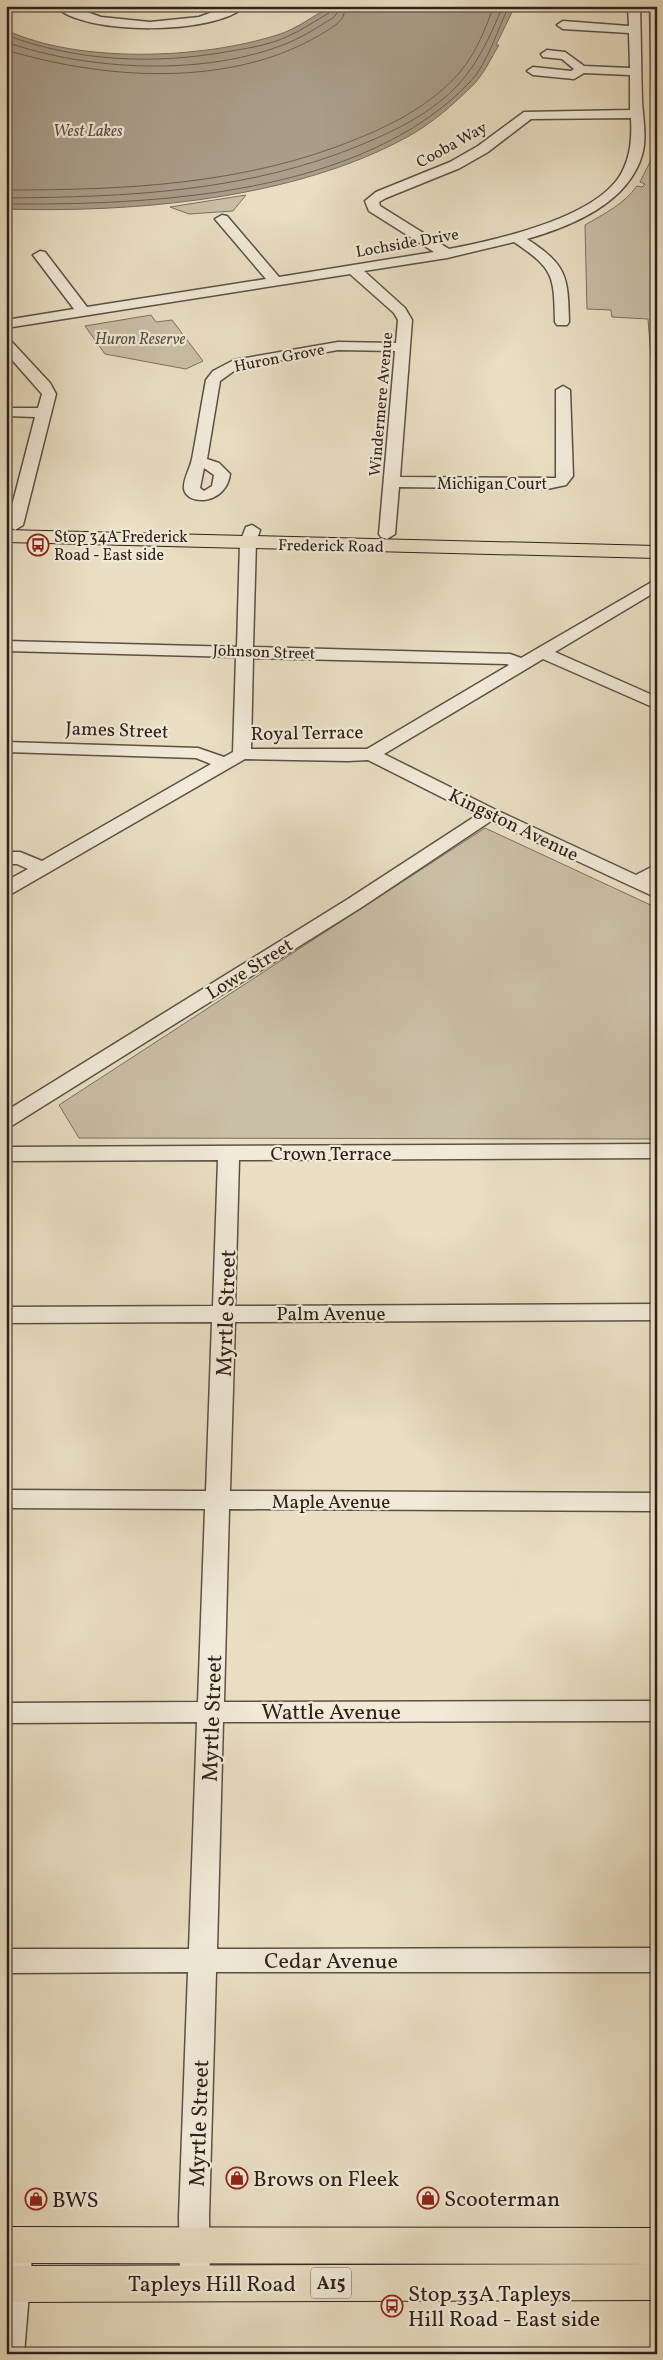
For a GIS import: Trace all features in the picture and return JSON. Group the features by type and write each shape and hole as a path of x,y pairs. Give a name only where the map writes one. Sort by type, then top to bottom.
{"main road":[{"name":"Frederick Road","path":"9,529 250,536 657,552"},
{"name":"Frederick Road","path":"250,536 387,534 657,540"},
{"name":"Tapleys Hill Road","path":"12,2245 657,2246"},
{"name":"Tapleys Hill Road","path":"11,2284 657,2282"}],"street":[{"path":"61,6 89,19 156,24 203,20 223,14 239,6"},
{"name":"Lochside Drive","path":"6,324 447,254 516,238 568,220 590,208 611,193 632,168 638,141 634,6"},
{"path":"570,9 564,31 635,30"},
{"path":"547,54 565,56 581,69 636,72"},
{"path":"533,71 574,75 581,69"},
{"name":"Cooba Way","path":"447,254 374,208 372,201 381,195 455,165 483,149 528,115 637,114"},
{"path":"222,219 275,282"},
{"path":"516,238 551,262 558,273 562,322"},
{"path":"40,255 84,313"},
{"name":"Windermere Avenue","path":"353,269 400,311 405,320 387,534"},
{"path":"6,344 45,386 48,394 9,529"},
{"name":"Huron Grove","path":"199,462 213,380 226,368 338,346 402,347"},
{"name":"Michigan Court","path":"391,482 547,484 561,482 565,476 563,390"},
{"path":"6,412 43,413"},
{"path":"242,754 250,536"},
{"name":"Royal Terrace","path":"6,889 242,754 348,756 371,754 657,584"},
{"name":"Johnson Street","path":"6,646 246,651 510,660 521,664"},
{"path":"542,652 657,704"},
{"name":"James Street","path":"6,748 198,753 225,763"},
{"name":"Kingston Avenue","path":"371,754 490,814 657,892"},
{"name":"Lowe Street","path":"6,1120 354,903 490,814"},
{"path":"6,858 20,858 42,868"},
{"path":"637,883 657,870"},
{"name":"Crown Terrace","path":"6,1154 657,1151"},
{"name":"Myrtle Street","path":"194,2283 229,1153"},
{"name":"Palm Avenue","path":"6,1315 657,1312"},
{"name":"Maple Avenue","path":"6,1499 657,1502"},
{"name":"Wattle Avenue","path":"6,1713 657,1711"},
{"name":"Cedar Avenue","path":"6,1960 657,1960"},
{"path":"9,2354 12,2245"}],"green space":[{"path":"649,6 657,6 657,383 653,383 648,319 612,317 611,310 587,309 585,225 620,203 637,186 642,187 645,184 640,182 653,151"},
{"path":"246,195 233,211 189,214 170,207"},
{"name":"Huron Reserve","path":"151,315 156,322 172,320 203,361 186,369 105,354 85,326"},
{"path":"485,828 657,908 657,1139 79,1138 59,1105"}],"water":[{"name":"West Lakes","path":"331,6 515,6 496,45 499,45 472,86 450,107 426,125 409,136 364,157 316,175 266,188 213,198 107,208 6,209 6,30 36,41 69,49 104,53 178,53 247,43 277,35 298,26"}],"place":[{"name":"Stop 34A Frederick Road - East side","path":"38,545"},
{"name":"Brows on Fleek","path":"237,2178"},
{"name":"Scooterman","path":"428,2198"},
{"name":"BWS","path":"36,2199"},
{"name":"Stop 33A Tapleys Hill Road - East side","path":"392,2306"}]}
